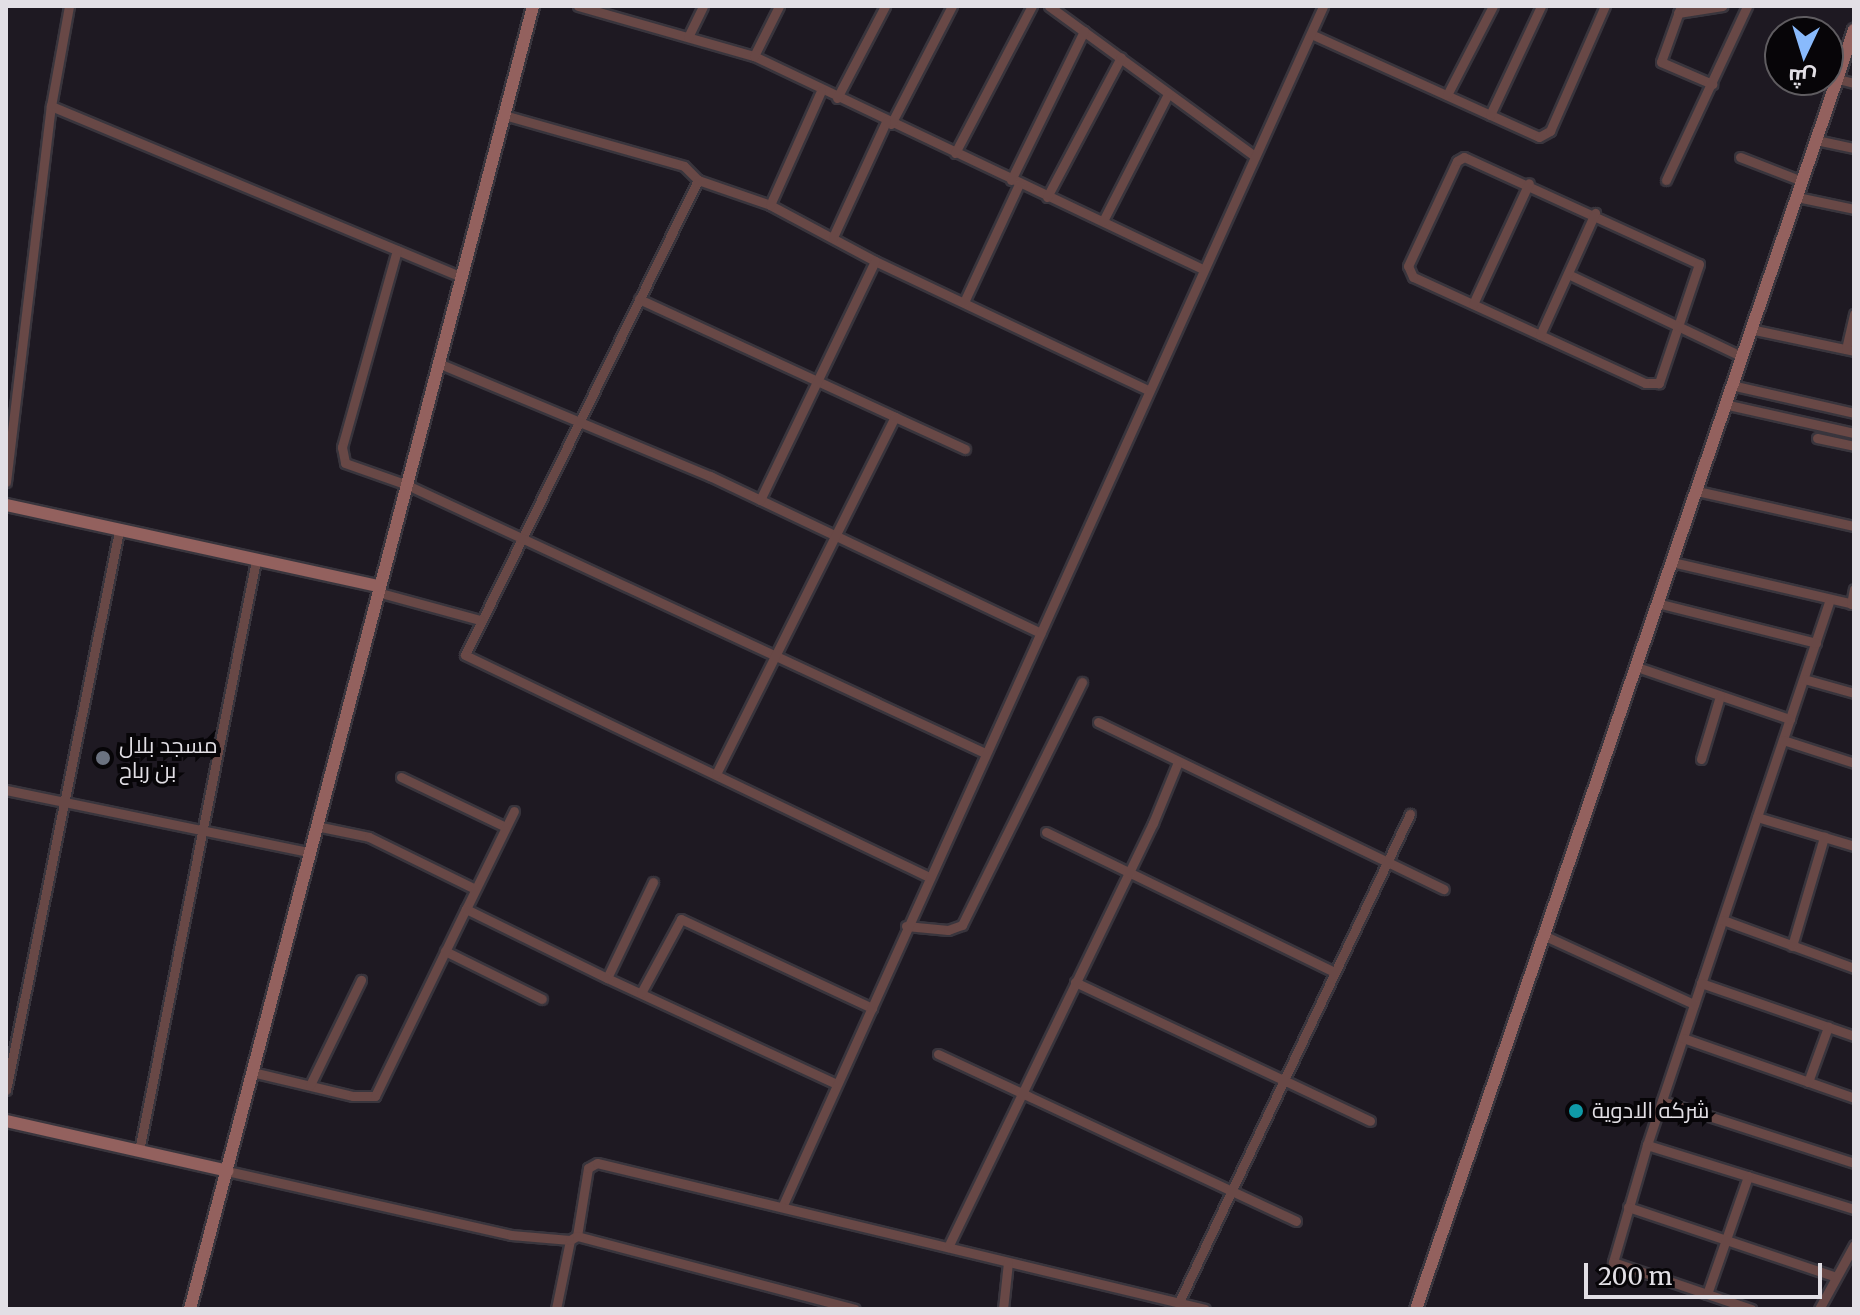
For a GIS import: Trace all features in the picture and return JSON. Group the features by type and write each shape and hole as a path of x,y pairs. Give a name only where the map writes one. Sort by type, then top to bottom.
{"street":[{"path":"6,482 51,106 69,6"},
{"path":"190,1309 533,6"},
{"path":"578,6 754,56 821,91 1202,269"},
{"path":"623,19 628,6"},
{"path":"688,37 703,6"},
{"path":"754,56 779,6"},
{"path":"837,98 885,6"},
{"path":"833,237 889,123 952,6"},
{"path":"955,153 1032,6"},
{"path":"1049,6 1255,156"},
{"path":"783,1205 906,926 1323,6"},
{"path":"1447,95 1493,6"},
{"path":"1490,115 1541,6"},
{"path":"1311,34 1490,115 1545,136 1605,6"},
{"path":"1712,84 1661,62 1679,10 1722,6"},
{"path":"1666,180 1747,6"},
{"path":"1844,61 1854,30"},
{"path":"964,302 1084,31"},
{"path":"1047,197 1121,57"},
{"path":"770,205 821,91"},
{"path":"1103,221 1168,94"},
{"path":"1416,1309 1832,96"},
{"path":"51,106 460,276"},
{"path":"504,115 684,166 698,180 770,205 875,261 1148,390"},
{"path":"1816,140 1854,148"},
{"path":"1472,157 1595,213 1699,264 1659,383 1653,386 1413,277 1408,266 1457,161 1472,157"},
{"path":"1740,157 1802,181"},
{"path":"698,180 480,620 467,658 929,877"},
{"path":"1473,304 1529,183"},
{"path":"1797,197 1854,209"},
{"path":"1540,335 1595,213"},
{"path":"397,250 341,455 345,463 405,484 985,753"},
{"path":"760,500 815,380 875,261"},
{"path":"1568,274 1741,356"},
{"path":"639,299 965,449"},
{"path":"1750,329 1850,350 1854,314"},
{"path":"438,363 582,419 1041,633"},
{"path":"1731,385 1854,413"},
{"path":"1724,404 1854,433"},
{"path":"716,774 895,417"},
{"path":"1817,438 1854,446"},
{"path":"1697,491 1854,526"},
{"path":"6,505 378,589 480,620"},
{"path":"6,1090 119,531"},
{"path":"139,1151 256,560"},
{"path":"1672,562 1852,604 1854,589"},
{"path":"1751,1309 1616,1266 1612,1255 1830,599"},
{"path":"1657,603 1816,643"},
{"path":"1634,666 1790,719"},
{"path":"1804,679 1854,693"},
{"path":"906,926 948,930 962,925 1082,682"},
{"path":"1701,759 1720,696"},
{"path":"1098,722 1444,889"},
{"path":"1783,740 1854,763"},
{"path":"948,1247 1178,762"},
{"path":"401,777 506,827"},
{"path":"6,790 309,852"},
{"path":"252,1072 375,1096 514,811"},
{"path":"1179,1302 1332,971 1410,814"},
{"path":"1757,817 1854,846"},
{"path":"316,826 369,837 475,889"},
{"path":"1046,832 1332,971"},
{"path":"1792,946 1824,837"},
{"path":"607,978 653,882"},
{"path":"466,909 836,1084"},
{"path":"641,993 681,919 872,1008"},
{"path":"1723,920 1853,969"},
{"path":"1543,935 1694,1004"},
{"path":"445,951 542,999"},
{"path":"310,1085 361,980"},
{"path":"1075,982 1280,1082 1370,1121"},
{"path":"1701,983 1854,1036"},
{"path":"1808,1082 1828,1027"},
{"path":"1683,1038 1854,1098"},
{"path":"938,1054 1230,1193 1296,1221"},
{"path":"1662,1101 1854,1163"},
{"path":"6,1121 511,1235 574,1238 855,1309"},
{"path":"1647,1145 1854,1209"},
{"path":"556,1309 588,1168 597,1163 783,1205 1205,1309"},
{"path":"1707,1294 1748,1176"},
{"path":"1628,1207 1728,1238 1836,1277"},
{"path":"1819,1309 1854,1245"},
{"path":"1003,1309 1008,1262"}],"place":[{"name":"مسجد بلال بن رباح","path":"103,758"},
{"name":"شركه الادوية","path":"1576,1111"}]}
